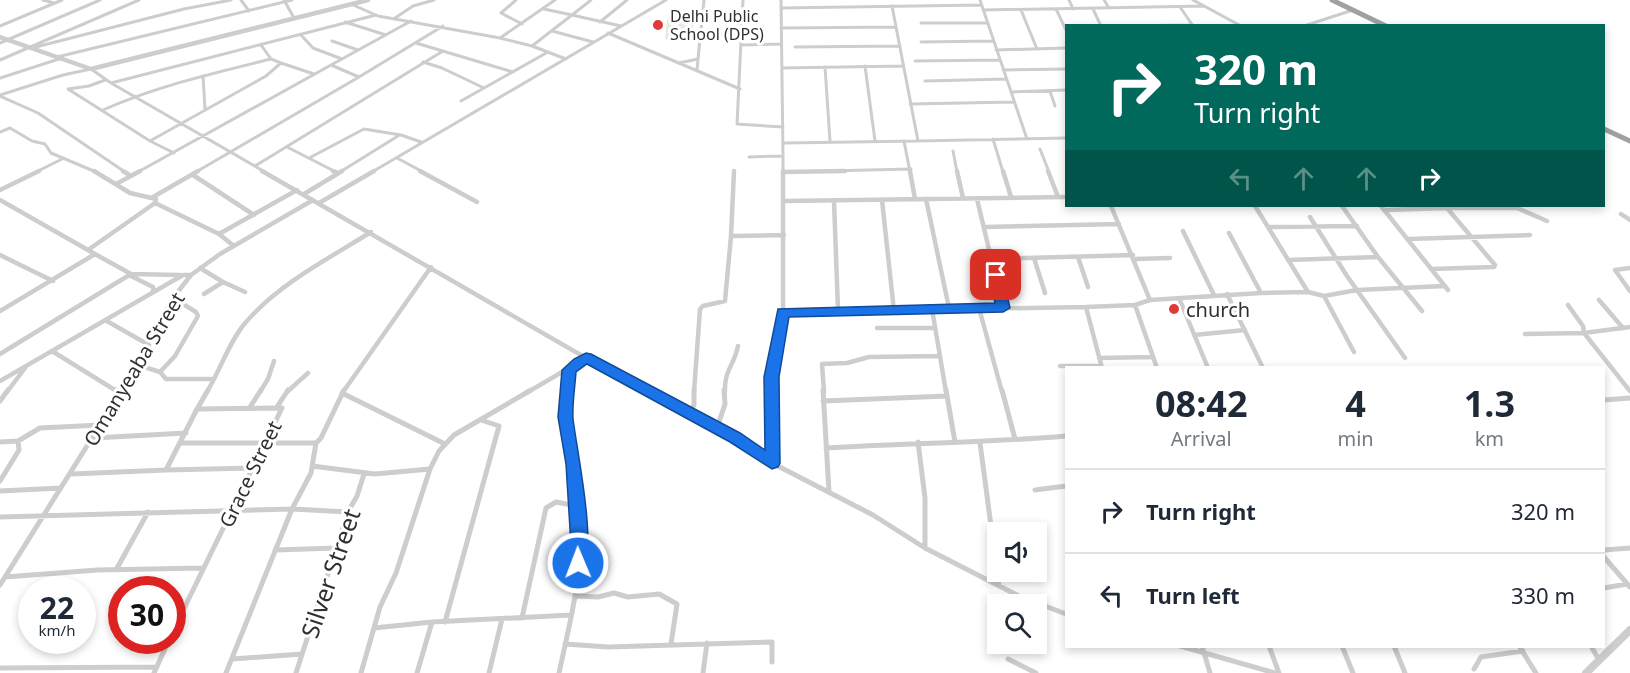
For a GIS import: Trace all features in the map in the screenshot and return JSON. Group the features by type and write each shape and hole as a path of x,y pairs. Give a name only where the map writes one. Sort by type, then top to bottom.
{"highway":[{"path":"1332,0 1382,24"},
{"path":"1605,129 1630,141"}],"street":[{"path":"43,0 54,3"},
{"path":"0,26 62,0"},
{"path":"0,43 100,0"},
{"path":"30,48 40,41 139,0"},
{"path":"203,0 206,4"},
{"path":"0,60 30,48 206,4 231,0"},
{"path":"241,0 249,11"},
{"path":"0,78 59,58 292,0"},
{"path":"0,95 63,75 369,0"},
{"path":"395,18 408,8 434,0"},
{"path":"504,0 515,1"},
{"path":"500,38 555,0"},
{"path":"532,46 591,0"},
{"path":"600,21 627,0"},
{"name":"Omanyeaba Street","path":"0,585 138,365 173,298 191,275 234,246 397,158 666,0"},
{"path":"698,70 704,0"},
{"path":"743,0 739,126 783,127"},
{"path":"772,463 771,377 783,312 784,143 781,0"},
{"path":"874,0 875,6"},
{"path":"944,0 945,5"},
{"path":"1069,0 1073,9"},
{"path":"1104,0 1109,8"},
{"path":"1141,0 1146,8"},
{"path":"1192,0 1237,24"},
{"path":"285,1 294,18"},
{"path":"515,1 501,14 522,24"},
{"path":"781,8 945,5 981,2 1026,139"},
{"path":"351,4 360,11 500,38 532,46 566,59"},
{"path":"892,6 918,141"},
{"path":"983,10 1204,6"},
{"path":"1180,7 1192,24"},
{"path":"544,9 621,26"},
{"path":"1056,9 1065,28"},
{"path":"1093,9 1100,24"},
{"path":"1021,10 1037,49"},
{"path":"1310,24 1353,10"},
{"path":"174,153 150,141 68,89 108,82 376,15"},
{"path":"116,184 411,21"},
{"path":"345,22 386,35"},
{"path":"921,23 987,22"},
{"path":"0,132 10,128 32,141 45,144 51,153 65,158 134,195 153,197 231,153 442,26"},
{"path":"782,28 896,27"},
{"path":"552,31 593,42"},
{"path":"608,33 740,89"},
{"path":"701,35 742,34"},
{"path":"301,35 305,44 311,48 342,59"},
{"path":"0,37 92,69 108,82 586,358 717,428 772,463 873,515 925,548 999,586 1065,614"},
{"path":"332,41 358,50"},
{"path":"921,42 993,41"},
{"path":"416,43 513,72"},
{"path":"741,45 781,44"},
{"path":"261,45 271,59 314,74"},
{"path":"795,47 900,46"},
{"path":"996,50 1065,48"},
{"path":"255,166 443,51"},
{"path":"461,101 548,52"},
{"path":"104,110 132,95 271,59"},
{"path":"680,63 698,59"},
{"path":"915,61 1000,60"},
{"path":"423,62 484,88"},
{"path":"150,141 266,76 281,63"},
{"path":"332,65 359,77"},
{"path":"864,66 875,141"},
{"path":"782,68 903,66"},
{"path":"825,67 830,141"},
{"path":"1003,70 1065,69"},
{"path":"203,76 207,105 205,109"},
{"path":"925,81 1006,80"},
{"path":"1011,92 1065,90"},
{"path":"1050,91 1055,106"},
{"path":"0,95 38,113 131,176"},
{"path":"910,104 1014,102"},
{"path":"311,157 364,129 398,136 410,136 421,142"},
{"path":"303,194 398,136"},
{"path":"784,143 1065,138"},
{"path":"993,139 1011,197"},
{"path":"904,141 915,199"},
{"path":"287,147 311,157 338,173"},
{"path":"1040,149 1058,197"},
{"path":"953,151 963,198"},
{"path":"749,157 783,156"},
{"path":"0,190 65,158"},
{"path":"397,158 477,202"},
{"path":"784,172 910,169"},
{"path":"689,413 694,405 694,366 700,309 709,304 723,302 726,298 734,170"},
{"path":"193,175 254,215"},
{"path":"219,234 298,190"},
{"path":"153,197 156,199 155,203"},
{"path":"784,201 1065,197"},
{"path":"926,199 949,308"},
{"path":"977,199 1003,308"},
{"path":"0,200 153,287 153,292"},
{"path":"882,200 894,311"},
{"path":"834,201 838,310"},
{"path":"155,203 219,234 234,246"},
{"path":"88,250 155,203"},
{"path":"1112,207 1150,300"},
{"path":"1256,207 1308,292"},
{"path":"1343,207 1378,258 1422,311"},
{"path":"1431,270 1494,267 1494,263 1446,207"},
{"path":"783,312 1086,307 1135,305 1150,300 1261,292 1308,292 1323,296 1357,290 1401,287 1446,288 1383,208"},
{"path":"1383,208 1517,208 1547,221"},
{"path":"1621,214 1630,220"},
{"path":"1310,217 1315,228 1405,358"},
{"path":"984,227 1119,224"},
{"path":"1269,227 1357,226"},
{"path":"1183,231 1214,295"},
{"path":"166,470 241,328 253,315 298,278 371,232"},
{"path":"1229,232 1261,292"},
{"path":"731,236 784,235"},
{"path":"1408,239 1530,236"},
{"path":"1,309 53,281 95,254"},
{"path":"0,255 53,281"},
{"path":"1078,257 1088,287"},
{"path":"1034,258 1044,293"},
{"path":"992,259 1170,258"},
{"path":"1288,260 1378,258"},
{"path":"226,673 292,509 311,473 316,443 321,438 342,393 430,267"},
{"path":"200,268 245,292"},
{"path":"1630,268 1615,270 1630,291"},
{"path":"0,354 130,274 191,275"},
{"path":"0,381 183,275"},
{"path":"204,294 223,282"},
{"path":"1227,294 1262,366"},
{"path":"1323,296 1354,352"},
{"path":"160,372 175,356 198,316 196,312 173,298"},
{"path":"1179,298 1207,366"},
{"path":"1599,300 1623,328"},
{"path":"1135,305 1156,366"},
{"path":"1568,305 1583,327 1584,333 1630,391"},
{"path":"1086,307 1101,366"},
{"path":"979,308 1015,439"},
{"path":"932,309 956,442"},
{"path":"105,320 149,345"},
{"path":"1525,334 1584,333 1630,327"},
{"path":"877,328 935,328"},
{"path":"1194,335 1245,330"},
{"path":"717,428 725,404 724,377 738,346"},
{"path":"52,351 120,393"},
{"path":"829,492 822,364 842,363 869,357 940,356"},
{"path":"1099,358 1153,357"},
{"path":"361,673 383,599 396,573 430,469 445,444 454,435 586,358"},
{"path":"250,407 268,379 274,361"},
{"path":"138,365 160,372 166,379 214,379"},
{"path":"0,401 27,366"},
{"path":"1060,366 1065,366"},
{"path":"559,673 575,596 580,545 573,464 566,417 569,370"},
{"path":"277,407 289,389 308,373"},
{"path":"342,393 445,444"},
{"path":"823,400 947,396"},
{"path":"1605,400 1630,398"},
{"name":"Grace Street","path":"186,604 282,410 277,407 250,407 197,410"},
{"path":"445,622 499,426 480,420"},
{"path":"0,442 18,441 40,428 101,425"},
{"path":"93,438 186,434"},
{"path":"826,448 918,442 980,443 1065,436"},
{"path":"0,482 19,450 18,441"},
{"path":"918,442 925,498 925,548"},
{"path":"181,444 316,443"},
{"path":"980,443 999,586"},
{"path":"312,466 364,474 430,469"},
{"path":"71,474 253,468"},
{"name":"Silver Street","path":"296,673 348,512 357,496 364,474"},
{"path":"1035,490 1065,486"},
{"path":"0,491 61,488"},
{"path":"522,618 546,508 554,502 577,506"},
{"path":"0,517 292,509 348,512"},
{"path":"116,570 148,512"},
{"path":"275,550 337,548"},
{"path":"1605,550 1630,548"},
{"path":"1605,558 1629,586"},
{"path":"5,574 203,568"},
{"path":"1605,588 1629,586"},
{"path":"575,596 598,597 614,593 628,597 659,594 677,604 671,644"},
{"path":"374,628 432,622 571,615"},
{"path":"489,673 502,619"},
{"path":"417,673 432,622"},
{"path":"1586,673 1630,630"},
{"path":"566,644 608,647 772,642 772,662"},
{"path":"703,673 707,643"},
{"path":"1270,648 1277,673"},
{"path":"1343,648 1353,673"},
{"path":"1395,648 1405,673"},
{"path":"1592,648 1599,660"},
{"path":"1474,669 1481,657 1521,649 1536,673"},
{"path":"1204,650 1210,673"},
{"path":"1204,650 1277,673"},
{"path":"0,668 155,670 162,654"},
{"path":"232,659 302,654"},
{"path":"1008,659 1036,673"}],"shaded area":[{"path":"685,14 694,20 692,37 680,42 665,39 667,20 674,15"}],"place":[{"name":"Delhi Public School (DPS)","path":"658,25"},
{"name":"church","path":"1174,309"}],"route":[{"path":"578,563 580,545 577,506 566,417 569,370 586,358 735,438 772,463 771,377 783,312 1003,308 996,275"}]}
